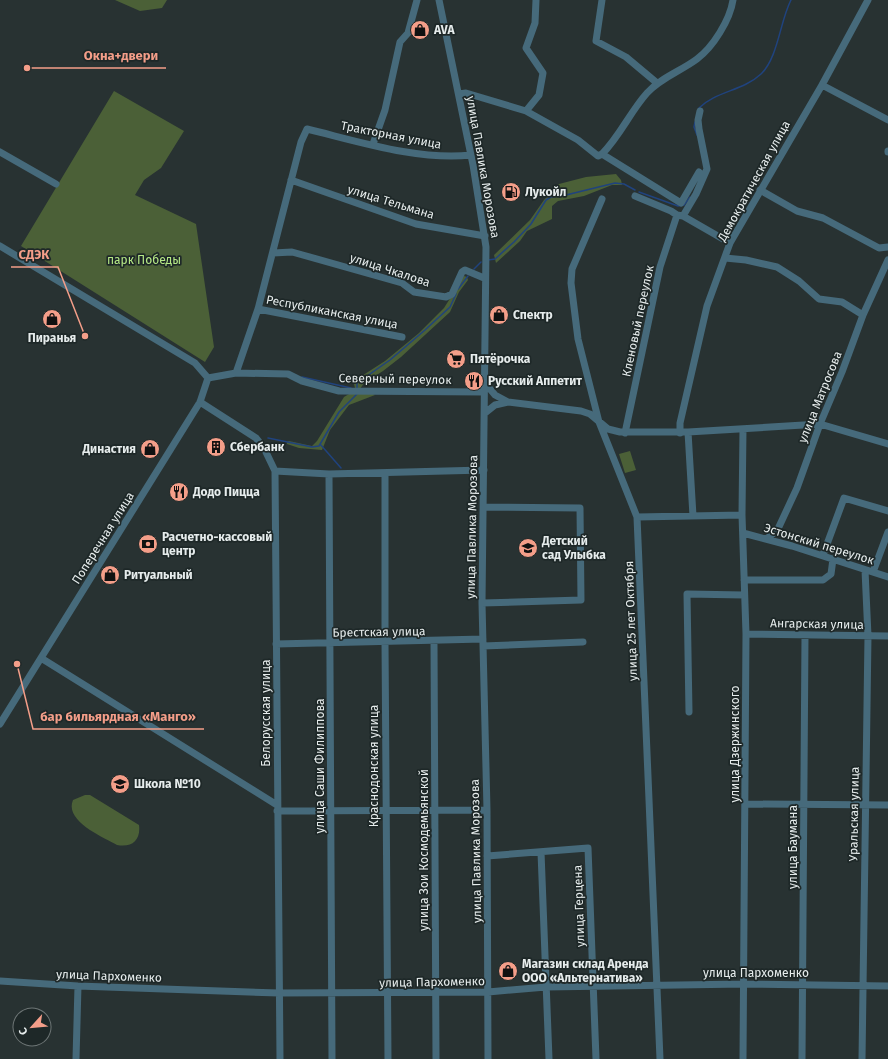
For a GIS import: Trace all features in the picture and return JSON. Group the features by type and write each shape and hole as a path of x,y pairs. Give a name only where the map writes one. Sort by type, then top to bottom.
{"street":[{"path":"373,144 385,110 400,42 408,33 417,0"},
{"name":"улица Павлика Морозова","path":"439,0 471,155 485,236 485,413 482,603 487,856 488,1059"},
{"path":"526,111 539,94 543,73 526,48 535,23 536,0"},
{"path":"602,0 596,41 626,57 657,83"},
{"path":"459,94 466,93 526,111 578,140 598,156 614,142 646,94 657,83 702,54 719,32 727,18 733,0"},
{"name":"Демократическая улица","path":"680,433 680,423 695,350 707,306 730,243 822,85 868,0"},
{"path":"822,85 888,120"},
{"name":"Кленовый переулок","path":"625,433 660,267 680,215 696,194 708,169 699,129 698,120 700,112"},
{"name":"Тракторная улица","path":"291,180 307,129 373,144 451,158 471,155"},
{"path":"0,152 56,184"},
{"path":"602,154 681,203 699,172"},
{"path":"236,374 258,309 291,180"},
{"name":"улица Тельмана","path":"291,180 416,224 485,236"},
{"path":"760,190 797,211 823,218 879,248 888,248"},
{"path":"635,196 680,215 730,243"},
{"name":"улица 25 лет Октября","path":"602,199 572,269 570,284 578,339 598,422 638,518 660,1059"},
{"path":"0,246 194,363 208,378"},
{"name":"улица Чкалова","path":"273,253 292,252 402,283 414,292 446,298 452,294 462,272 465,270 484,278"},
{"path":"725,258 746,260 777,268 799,281 819,299 824,301 842,302 863,315"},
{"name":"улица Матросова","path":"766,538 772,535 780,525 797,488 820,424 842,372 863,315 888,260"},
{"name":"Республиканская улица","path":"258,309 402,337"},
{"name":"Северный переулок","path":"208,378 236,374 288,374 302,381 338,391 484,392"},
{"name":"Поперечная улица","path":"0,724 200,402 208,378"},
{"path":"485,383 495,395 508,402 586,412 598,422 615,432 680,433 778,425 820,424 888,444"},
{"name":"Белорусская улица","path":"200,402 256,438 264,448 275,471 280,1059"},
{"path":"485,413 496,405 508,402"},
{"name":"улица Дзержинского","path":"743,429 742,515 746,634 743,1059"},
{"path":"688,432 693,516"},
{"path":"275,471 329,474 484,470"},
{"name":"Краснодонская улица","path":"385,473 385,810 388,1059"},
{"name":"улица Саши Филиппова","path":"329,474 332,1059"},
{"path":"823,555 844,498 888,511"},
{"path":"482,603 581,600 580,508 484,507"},
{"path":"638,518 742,515"},
{"path":"873,572 888,532"},
{"name":"Эстонский переулок","path":"743,533 766,538 823,555 888,577"},
{"path":"744,580 823,580 831,574 833,559"},
{"name":"Уральская улица","path":"862,1059 868,636 865,570"},
{"path":"689,712 686,594 744,595"},
{"name":"Ангарская улица","path":"746,634 888,636"},
{"name":"улица Баумана","path":"802,1059 805,636"},
{"name":"Брестская улица","path":"276,644 385,642 583,642"},
{"name":"улица Зои Космодемьянской","path":"434,642 436,1059"},
{"path":"41,658 277,808 331,810 486,810"},
{"path":"746,804 888,805"},
{"name":"улица Герцена","path":"541,852 588,848 596,1059"},
{"path":"487,856 541,852 549,1059"},
{"name":"улица Пархоменко","path":"0,981 78,986 279,993 488,992 546,987 656,985 803,984 888,986"},
{"path":"76,1059 78,986"}],"green space":[{"path":"115,0 167,0 162,8 140,11"},
{"name":"парк Победы","path":"114,91 184,131 161,168 144,180 135,195 196,224 214,347 205,362 21,246"},
{"path":"616,174 621,180 622,185 612,185 584,196 558,201 552,206 552,219 527,231 520,241 496,263 494,255 530,220 544,200 559,184 586,177"},
{"path":"464,276 467,277 468,280 459,292 450,312 401,357 364,383 360,389 355,388 354,384 357,379 385,361 419,333 444,308"},
{"path":"349,394 375,395 349,405 330,430 322,450 299,448 287,444 289,441 312,446 317,441 344,397"},
{"path":"630,451 636,470 625,473 619,454"},
{"path":"85,795 90,795 139,825 139,835 137,839 131,844 122,846 117,845 86,827 74,815 72,808 73,800"}],"waterway":[{"path":"699,108 713,98 754,80 767,67 775,49 791,0"},
{"path":"695,122 694,127 697,135"},
{"path":"488,260 495,259 514,242 531,224 546,200 551,197 566,195 615,183 624,184 635,190"},
{"path":"639,192 678,206 684,205 690,197"},
{"path":"474,269 481,262"},
{"path":"458,289 468,276"},
{"path":"357,389 357,383 390,360 450,307 456,294"},
{"path":"302,377 351,388"},
{"path":"268,438 312,447 319,446 339,412 357,394"},
{"path":"320,444 341,468"}],"place":[{"name":"AVA","path":"420,30"},
{"name":"Окна+двери","path":"27,68"},
{"name":"Лукойл","path":"511,192"},
{"name":"Спектр","path":"499,315"},
{"name":"Пиранья","path":"52,319"},
{"name":"СДЭК","path":"85,336"},
{"name":"Пятёрочка","path":"456,359"},
{"name":"Русский Аппетит","path":"474,381"},
{"name":"Сбербанк","path":"216,447"},
{"name":"Династия","path":"150,449"},
{"name":"Додо Пицца","path":"179,492"},
{"name":"Расчетно-кассовый центр","path":"148,544"},
{"name":"Детский сад Улыбка","path":"528,548"},
{"name":"Ритуальный","path":"110,575"},
{"name":"бар бильярдная «Манго»","path":"17,664"},
{"name":"Школа №10","path":"120,784"},
{"name":"Магазин склад Аренда ООО «Альтернатива»","path":"508,971"}]}
